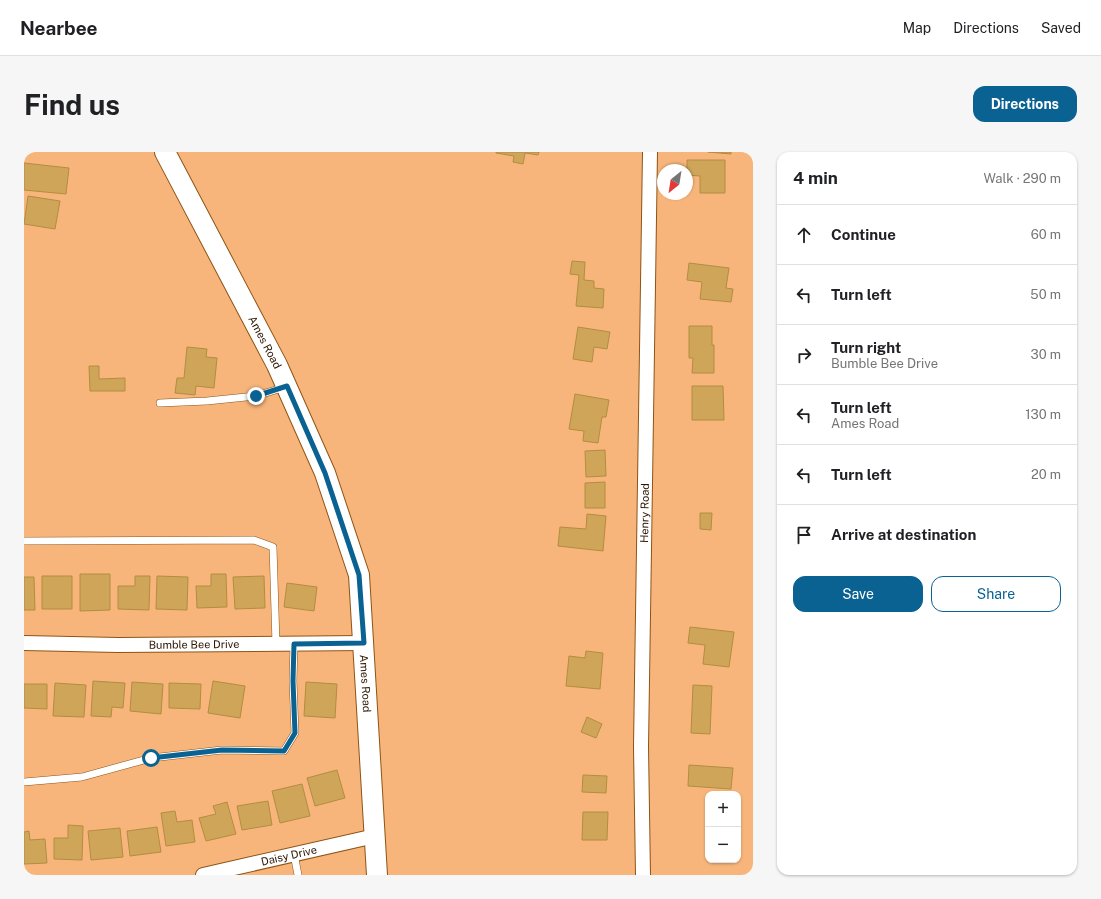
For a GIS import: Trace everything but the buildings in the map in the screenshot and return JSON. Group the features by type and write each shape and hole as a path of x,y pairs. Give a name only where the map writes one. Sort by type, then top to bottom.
{"street":[{"name":"Ames Road","path":"165,152 287,386 325,473 359,575 377,875"},
{"name":"Henry Road","path":"643,875 641,747 650,152"},
{"name":"Bumble Bee Drive","path":"24,643 118,645 364,643"},
{"name":"Daisy Drive","path":"204,875 375,836"}],"lane":[{"path":"160,403 207,401 256,396 287,386"},
{"path":"24,541 254,540 272,547 276,644"},
{"path":"24,782 82,777 151,758 222,750 284,751 295,733 293,681 294,644"},
{"path":"294,854 298,875"}],"route":[{"path":"151,758 222,750 284,751 295,733 293,681 294,644 364,643 359,575 325,473 302,419 287,386 256,396"}]}
